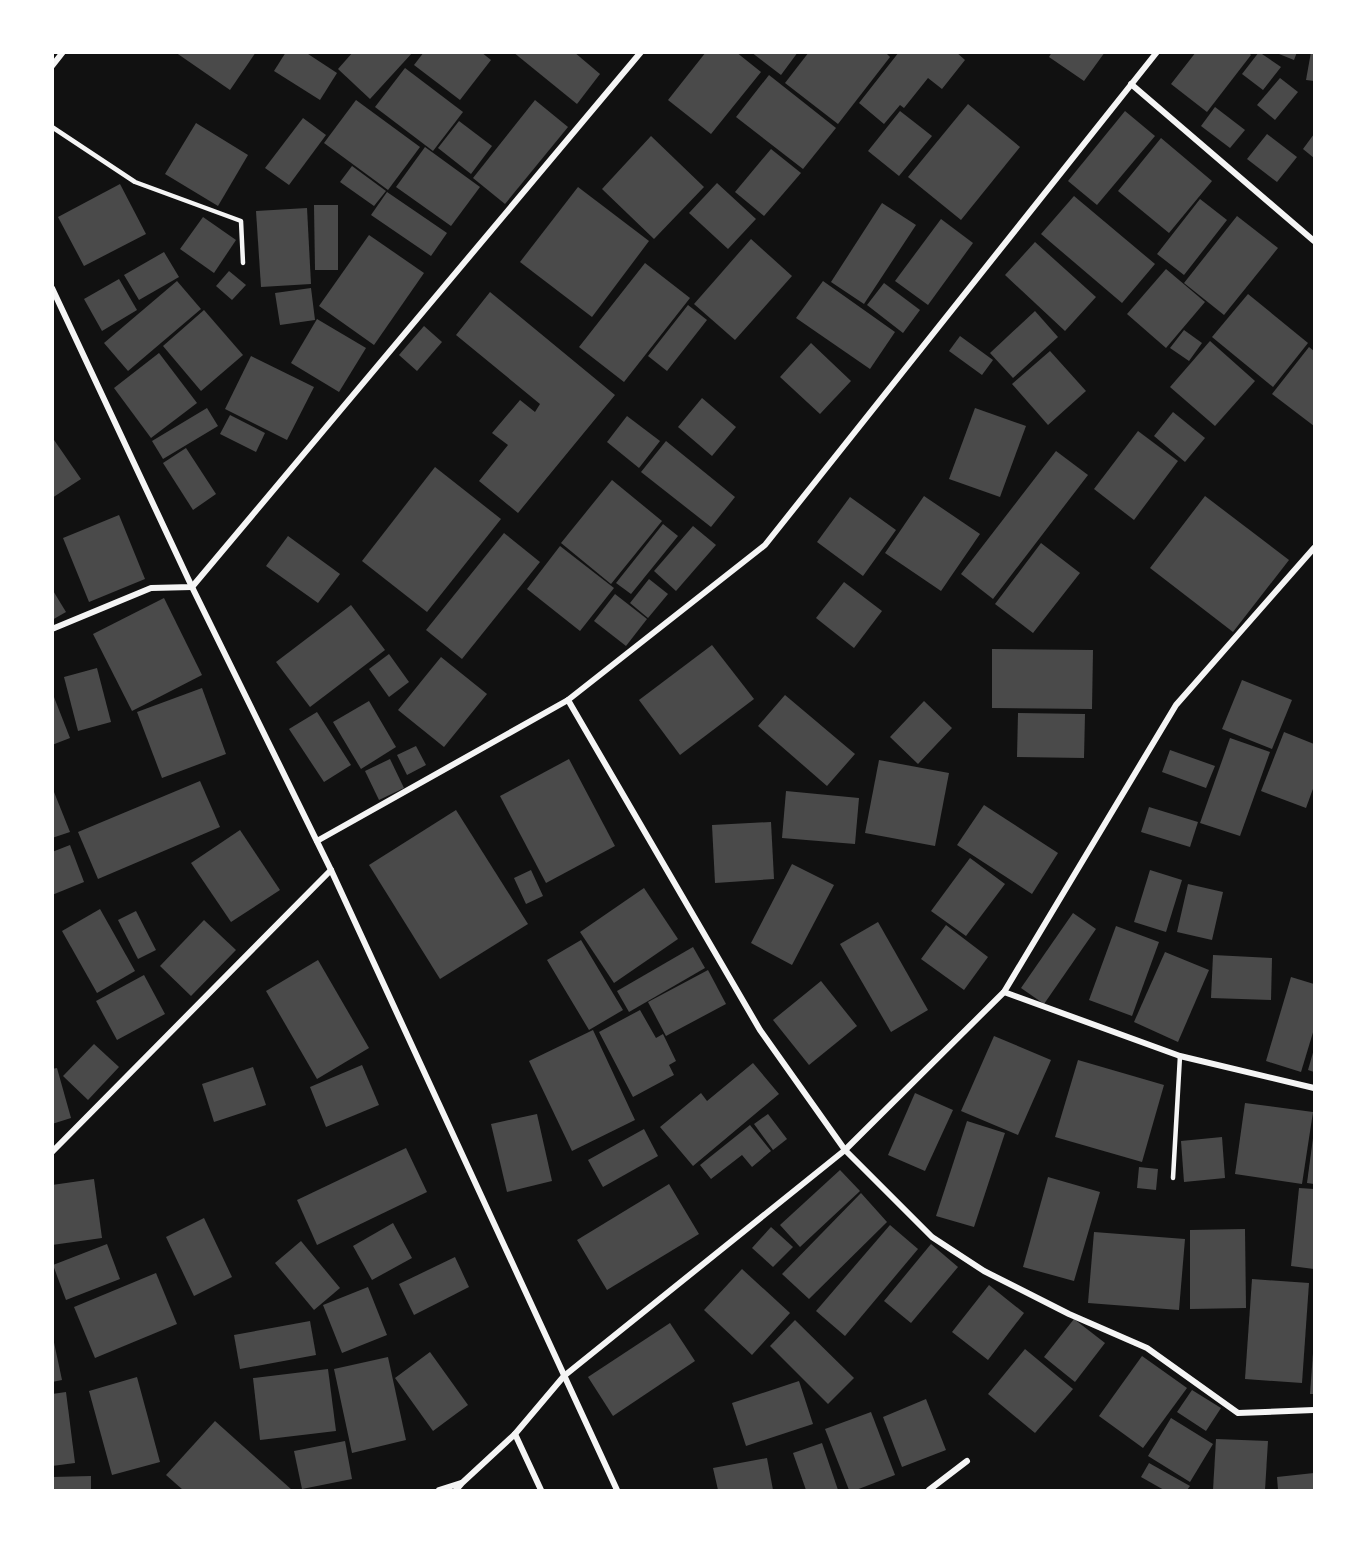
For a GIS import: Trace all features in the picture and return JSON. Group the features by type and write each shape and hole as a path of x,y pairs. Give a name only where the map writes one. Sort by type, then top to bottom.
{"street":[{"path":"52,66 63,52"},
{"path":"52,629 151,588 192,587 641,52"},
{"path":"317,841 568,700 765,545 1157,52"},
{"path":"1131,84 1314,241"},
{"path":"52,288 192,587 331,870 617,1491"},
{"path":"456,1491 515,1434 564,1376 846,1150 1004,992 1176,705 1314,548"},
{"path":"568,700 760,1030 846,1150 932,1237 984,1271 1068,1314 1147,1348 1239,1413 1314,1410"},
{"path":"52,1152 331,870"},
{"path":"1004,992 1180,1056 1314,1088"},
{"path":"515,1434 541,1491"},
{"path":"929,1491 967,1461"},
{"path":"440,1491 462,1483"}],"lane":[{"path":"52,127 135,182 241,221 243,263"},
{"path":"1173,1178 1180,1056"}],"building":[{"path":"175,52 256,52 230,90"},
{"path":"286,52 305,52 337,73 320,100 274,71"},
{"path":"353,52 413,52 370,99 338,69"},
{"path":"424,52 481,52 491,60 460,100 414,65"},
{"path":"513,52 574,52 600,74 577,104"},
{"path":"706,52 736,52 761,72 711,134 668,100"},
{"path":"751,52 798,52 781,75"},
{"path":"809,52 885,52 890,57 838,124 785,83"},
{"path":"899,52 956,52 965,60 942,89 928,78 904,108 900,105 884,124 859,103"},
{"path":"1052,52 1105,52 1084,81 1049,57"},
{"path":"1196,52 1248,52 1251,55 1207,112 1171,84"},
{"path":"1259,52 1281,67 1263,90 1242,74"},
{"path":"1274,52 1297,52 1294,60"},
{"path":"1311,52 1314,52 1314,81 1306,80"},
{"path":"405,68 463,112 433,151 375,107"},
{"path":"769,75 836,128 803,169 736,117"},
{"path":"1280,78 1298,92 1275,120 1257,105"},
{"path":"356,100 420,147 388,190 324,143"},
{"path":"535,100 568,127 505,204 473,178"},
{"path":"968,104 1020,147 961,220 908,177"},
{"path":"1215,107 1245,130 1230,148 1201,126"},
{"path":"900,111 932,136 899,176 868,151"},
{"path":"1125,111 1155,136 1097,205 1068,181"},
{"path":"303,118 326,135 289,185 265,168"},
{"path":"459,121 492,146 471,174 438,148"},
{"path":"196,123 248,155 218,206 165,174"},
{"path":"1267,134 1297,157 1277,182 1247,159"},
{"path":"1314,134 1314,158 1303,149"},
{"path":"651,136 704,187 654,239 602,189"},
{"path":"1161,138 1212,181 1169,233 1118,191"},
{"path":"425,147 480,187 451,226 396,187"},
{"path":"771,149 801,173 764,216 735,192"},
{"path":"352,166 386,191 374,206 340,182"},
{"path":"717,183 756,219 728,249 689,213"},
{"path":"120,184 146,234 84,266 58,217"},
{"path":"578,187 649,241 592,317 520,262"},
{"path":"387,192 447,233 431,256 371,215"},
{"path":"1074,196 1155,264 1122,303 1041,234"},
{"path":"1200,199 1227,220 1184,275 1157,254"},
{"path":"882,203 916,225 864,304 831,282"},
{"path":"314,205 338,205 338,270 315,270"},
{"path":"307,208 311,284 261,287 256,211"},
{"path":"1237,216 1278,248 1224,315 1184,283"},
{"path":"203,217 236,240 214,273 180,249"},
{"path":"941,219 973,243 928,305 895,281"},
{"path":"369,235 424,273 374,345 319,306"},
{"path":"751,239 792,276 735,340 694,304"},
{"path":"1035,242 1096,297 1065,331 1005,275"},
{"path":"164,252 179,277 139,300 124,275"},
{"path":"645,263 690,298 624,382 579,347"},
{"path":"1166,269 1205,302 1166,348 1127,314"},
{"path":"229,271 246,285 232,300 216,286"},
{"path":"119,279 137,310 102,331 84,299"},
{"path":"177,281 201,309 128,371 104,343"},
{"path":"823,281 895,332 870,369 796,318"},
{"path":"884,283 920,310 903,333 867,305"},
{"path":"311,288 315,320 280,325 275,293"},
{"path":"490,292 615,395 518,513 479,481 508,445 492,433 520,400 535,412 540,404 456,335"},
{"path":"1248,294 1308,343 1273,387 1212,337"},
{"path":"688,305 707,320 667,371 648,356"},
{"path":"204,310 243,355 201,391 163,346"},
{"path":"1035,311 1058,337 1013,378 990,353"},
{"path":"317,319 366,348 339,392 291,363"},
{"path":"424,326 442,342 417,371 399,355"},
{"path":"1184,330 1202,343 1189,361 1170,348"},
{"path":"960,336 993,360 982,375 949,351"},
{"path":"1210,341 1255,381 1215,426 1170,387"},
{"path":"811,343 851,381 820,414 780,377"},
{"path":"1309,347 1314,351 1314,426 1272,394"},
{"path":"1050,351 1086,391 1048,425 1012,384"},
{"path":"159,353 197,403 151,438 114,388"},
{"path":"251,356 314,387 287,440 225,409"},
{"path":"702,398 736,427 712,456 678,427"},
{"path":"207,408 218,426 163,459 152,441"},
{"path":"975,408 1026,426 1000,497 949,479"},
{"path":"1173,412 1205,438 1185,462 1154,436"},
{"path":"230,415 265,433 256,452 220,434"},
{"path":"627,416 660,441 639,468 607,442"},
{"path":"1138,431 1178,461 1134,520 1094,489"},
{"path":"52,437 81,479 52,498"},
{"path":"666,441 735,497 711,527 641,472"},
{"path":"186,448 216,494 193,510 163,463"},
{"path":"1056,451 1088,475 993,599 961,574"},
{"path":"435,467 501,519 427,612 362,561"},
{"path":"612,480 662,521 611,584 561,543"},
{"path":"924,496 980,534 941,591 885,553"},
{"path":"1205,496 1289,560 1233,632 1150,568"},
{"path":"850,497 896,530 863,576 817,542"},
{"path":"119,515 145,579 89,602 63,538"},
{"path":"663,524 678,536 631,594 616,583"},
{"path":"693,526 716,545 676,591 654,571"},
{"path":"504,533 540,562 462,659 426,630"},
{"path":"288,536 340,574 318,603 266,566"},
{"path":"1041,543 1080,573 1033,633 995,604"},
{"path":"560,546 614,588 580,631 527,589"},
{"path":"649,579 668,594 648,618 630,603"},
{"path":"844,582 882,611 854,648 816,618"},
{"path":"52,589 66,612 52,620"},
{"path":"615,594 647,619 626,646 594,621"},
{"path":"164,598 202,675 132,711 93,634"},
{"path":"351,605 385,650 310,707 276,662"},
{"path":"712,645 754,699 680,755 639,700"},
{"path":"992,649 1093,650 1092,709 992,708"},
{"path":"389,654 409,682 389,697 369,669"},
{"path":"441,657 487,694 444,747 398,710"},
{"path":"97,668 111,722 78,731 64,677"},
{"path":"1242,680 1292,700 1272,749 1222,729"},
{"path":"202,688 226,754 162,778 137,712"},
{"path":"52,692 70,738 52,745"},
{"path":"785,695 855,754 827,786 758,726"},
{"path":"369,701 396,747 361,769 333,722"},
{"path":"924,701 952,728 918,764 890,737"},
{"path":"317,712 351,765 324,782 289,729"},
{"path":"1018,713 1085,714 1084,758 1017,757"},
{"path":"1284,732 1314,744 1314,786 1306,808 1261,791"},
{"path":"1230,738 1270,752 1240,836 1200,823"},
{"path":"416,746 426,765 407,775 397,755"},
{"path":"1170,750 1215,766 1206,788 1162,772"},
{"path":"390,759 404,788 379,800 365,771"},
{"path":"569,759 615,846 546,883 500,796"},
{"path":"879,760 949,773 935,846 865,833"},
{"path":"200,781 220,827 98,879 78,832"},
{"path":"52,787 70,832 52,838"},
{"path":"786,791 859,798 855,844 782,838"},
{"path":"984,805 1058,853 1032,894 957,845"},
{"path":"1149,807 1198,822 1190,847 1141,832"},
{"path":"456,810 528,924 440,979 369,865"},
{"path":"771,822 774,879 715,883 712,825"},
{"path":"240,830 280,890 231,922 191,863"},
{"path":"70,845 84,882 52,895 52,852"},
{"path":"970,858 1005,884 966,936 931,911"},
{"path":"792,864 834,885 792,965 751,943"},
{"path":"531,870 543,896 526,904 514,878"},
{"path":"1150,870 1182,880 1166,932 1134,922"},
{"path":"1188,884 1223,892 1212,940 1177,932"},
{"path":"644,888 678,939 614,983 580,932"},
{"path":"100,909 135,971 97,993 62,931"},
{"path":"136,911 156,950 138,959 118,920"},
{"path":"1073,913 1096,929 1044,1004 1021,988"},
{"path":"204,920 236,950 191,996 160,966"},
{"path":"878,922 928,1010 891,1032 840,944"},
{"path":"946,925 988,957 964,990 921,959"},
{"path":"1116,926 1159,942 1132,1016 1089,1000"},
{"path":"581,940 623,1010 589,1030 547,960"},
{"path":"693,947 705,968 629,1012 617,991"},
{"path":"1165,952 1209,970 1178,1042 1134,1022"},
{"path":"1213,955 1272,958 1271,1000 1211,998"},
{"path":"318,960 369,1048 317,1079 266,991"},
{"path":"708,970 726,1004 666,1036 648,1002"},
{"path":"144,975 165,1014 117,1040 96,1001"},
{"path":"1291,977 1314,984 1314,1029 1301,1072 1266,1061"},
{"path":"821,981 857,1026 809,1065 773,1020"},
{"path":"640,1010 656,1038 663,1034 676,1061 669,1065 674,1075 633,1097 599,1032"},
{"path":"593,1030 635,1120 572,1151 529,1061"},
{"path":"994,1036 1051,1060 1018,1135 961,1111"},
{"path":"94,1044 119,1067 88,1100 63,1076"},
{"path":"1314,1049 1314,1072 1308,1070"},
{"path":"1078,1060 1164,1085 1142,1162 1055,1137"},
{"path":"753,1063 779,1094 693,1166 660,1127 701,1093 707,1101"},
{"path":"362,1065 379,1105 326,1127 310,1087"},
{"path":"253,1067 266,1105 214,1122 202,1084"},
{"path":"57,1068 71,1118 52,1124 52,1069"},
{"path":"915,1093 953,1110 925,1171 888,1155"},
{"path":"1245,1103 1313,1112 1302,1184 1235,1174"},
{"path":"537,1114 552,1181 507,1192 491,1124"},
{"path":"768,1114 787,1139 773,1150 754,1124"},
{"path":"967,1121 1005,1133 974,1227 936,1216"},
{"path":"750,1125 771,1151 752,1167 742,1155 711,1179 700,1165"},
{"path":"644,1129 658,1156 603,1187 588,1160"},
{"path":"1222,1137 1225,1178 1184,1182 1181,1141"},
{"path":"1314,1138 1314,1184 1307,1183"},
{"path":"406,1148 427,1192 317,1245 297,1200"},
{"path":"1139,1167 1158,1169 1156,1190 1137,1188"},
{"path":"840,1170 860,1191 800,1247 780,1225"},
{"path":"1048,1177 1100,1192 1074,1281 1023,1267"},
{"path":"94,1179 102,1238 52,1245 52,1185"},
{"path":"669,1184 699,1234 607,1290 577,1240"},
{"path":"1299,1188 1314,1189 1314,1269 1291,1266"},
{"path":"861,1193 887,1222 809,1299 782,1274"},
{"path":"204,1218 232,1277 194,1296 166,1237"},
{"path":"393,1223 412,1258 372,1280 353,1246"},
{"path":"890,1225 918,1249 845,1336 816,1311"},
{"path":"771,1227 793,1247 773,1267 752,1248"},
{"path":"1245,1229 1246,1308 1190,1309 1190,1230"},
{"path":"1094,1232 1185,1239 1179,1310 1088,1303"},
{"path":"301,1241 340,1288 314,1310 275,1263"},
{"path":"107,1244 120,1279 66,1300 53,1265"},
{"path":"931,1244 958,1267 911,1323 884,1301"},
{"path":"455,1257 469,1287 414,1315 399,1284"},
{"path":"742,1269 790,1313 752,1355 704,1310"},
{"path":"156,1273 177,1324 95,1358 74,1307"},
{"path":"1252,1279 1309,1283 1302,1383 1245,1379"},
{"path":"989,1285 1024,1313 988,1360 952,1332"},
{"path":"368,1287 387,1335 342,1353 323,1305"},
{"path":"1074,1319 1105,1343 1075,1382 1044,1357"},
{"path":"795,1320 854,1378 828,1404 770,1346"},
{"path":"310,1321 316,1355 240,1369 234,1335"},
{"path":"670,1323 695,1361 613,1416 588,1377"},
{"path":"52,1333 62,1380 52,1382"},
{"path":"1025,1349 1073,1389 1035,1433 988,1394"},
{"path":"430,1352 468,1405 433,1431 395,1378"},
{"path":"1313,1353 1314,1394 1310,1394"},
{"path":"1142,1356 1187,1388 1143,1448 1099,1416"},
{"path":"388,1357 406,1440 352,1453 334,1369"},
{"path":"328,1369 336,1431 260,1440 253,1378"},
{"path":"137,1377 160,1462 112,1475 89,1391"},
{"path":"799,1381 813,1424 746,1446 732,1403"},
{"path":"1192,1390 1221,1408 1206,1431 1177,1412"},
{"path":"66,1392 75,1463 52,1466 52,1394"},
{"path":"926,1399 946,1450 902,1467 883,1417"},
{"path":"871,1412 895,1475 856,1490 849,1490 825,1429"},
{"path":"1171,1418 1213,1444 1190,1482 1148,1456"},
{"path":"215,1421 292,1490 183,1490 166,1475"},
{"path":"1216,1439 1268,1441 1265,1490 1213,1490"},
{"path":"345,1441 352,1479 302,1489 294,1451"},
{"path":"822,1443 838,1490 806,1490 793,1453"},
{"path":"767,1458 773,1490 718,1490 713,1468"},
{"path":"1149,1463 1190,1486 1187,1490 1164,1490 1141,1477"},
{"path":"1314,1473 1314,1490 1278,1490 1277,1477"},
{"path":"91,1476 91,1490 52,1490 52,1477"}]}
